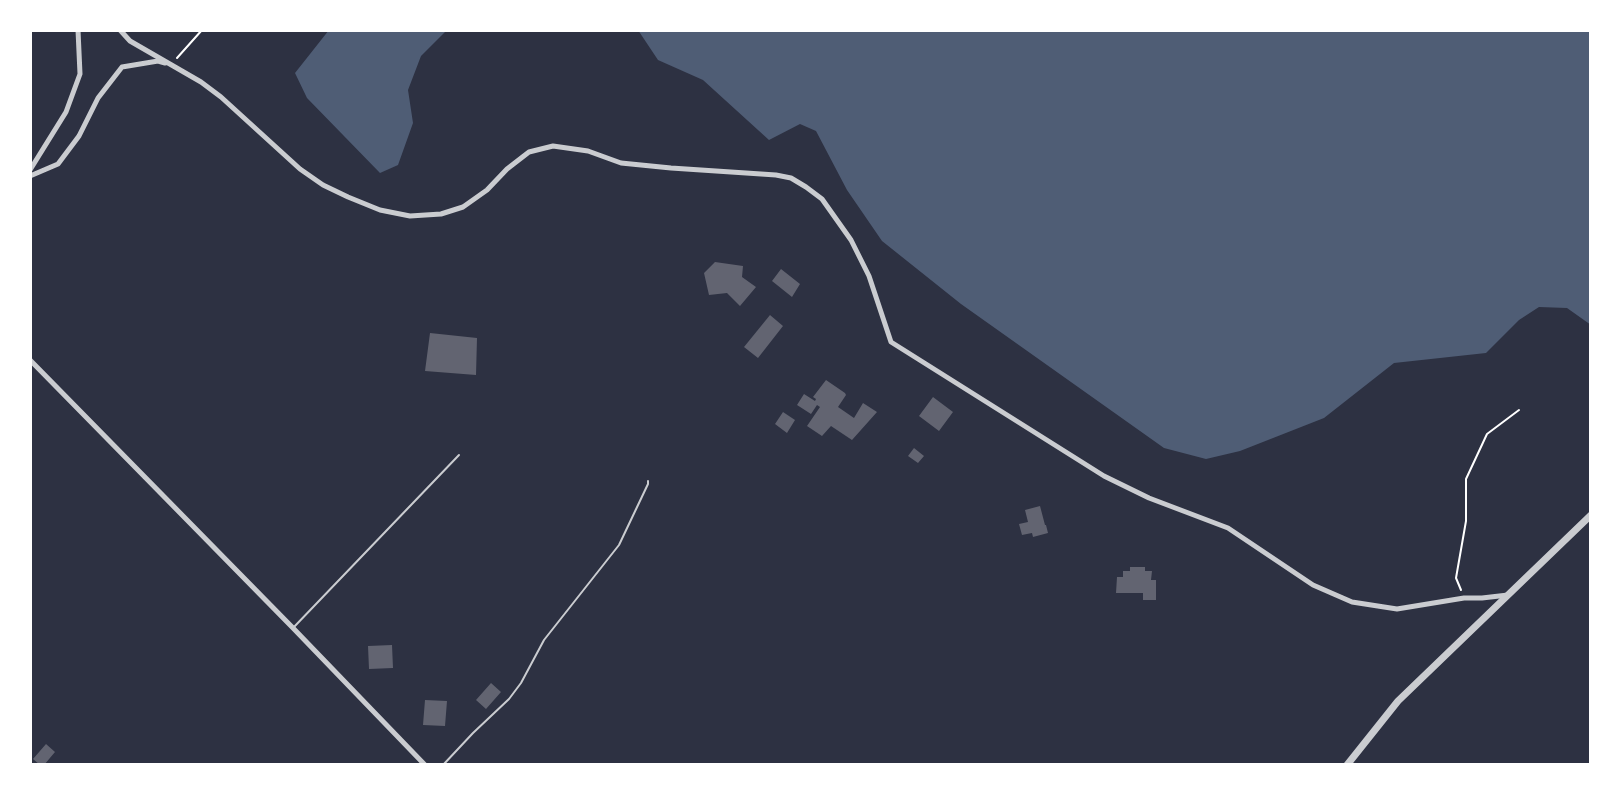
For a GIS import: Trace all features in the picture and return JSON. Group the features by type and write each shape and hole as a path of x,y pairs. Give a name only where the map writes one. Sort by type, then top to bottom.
{"street":[{"path":"30,170 66,112 80,74 78,30"},
{"path":"120,30 130,40 201,82 221,97 300,169 323,185 380,210 410,216 441,214 463,207 488,190 507,169 529,152 553,146 588,151 621,163 791,178 822,199 851,240 869,276 891,342 1104,476 1228,528 1312,585 1352,602 1397,609 1464,598 1508,595"},
{"path":"30,176 58,164 79,136 98,98 122,67 158,61 171,64"},
{"path":"30,360 425,765"},
{"path":"1347,765 1398,701 1591,515"}],"lane":[{"path":"293,628 459,454"},
{"path":"443,765 509,699 521,683 544,640 619,545 648,481"}],"path":[{"path":"171,64 202,30"},
{"path":"1464,598 1456,578 1466,521 1466,479 1487,434 1519,410"}],"water":[{"path":"329,30 447,30 421,56 408,90 413,123 398,165 380,173 307,98 295,73"},
{"path":"638,30 1591,30 1591,325 1567,308 1539,307 1519,320 1486,353 1394,363 1324,418 1240,451 1206,459 1164,448 961,304 882,241 847,190 816,131 800,124 769,140 703,80 658,60"}],"building":[{"path":"715,262 743,266 742,277 756,287 740,306 727,293 709,295 704,273"},
{"path":"781,269 800,284 792,297 772,281"},
{"path":"770,315 783,326 758,358 744,347"},
{"path":"430,333 477,338 476,375 425,371"},
{"path":"826,380 845,393 838,407 854,418 863,403 877,412 852,440 831,426 822,436 807,426 820,407 817,405 811,414 797,405 804,394 815,401 813,397"},
{"path":"933,397 953,412 939,431 919,416"},
{"path":"783,412 795,420 787,433 775,424"},
{"path":"914,448 924,456 918,463 908,456"},
{"path":"1040,506 1048,533 1033,537 1032,533 1022,535 1019,524 1028,522 1025,510"},
{"path":"1130,567 1145,567 1145,571 1152,571 1151,580 1156,580 1156,600 1143,600 1143,593 1116,593 1117,577 1123,577 1123,571 1130,571"},
{"path":"392,645 393,668 369,669 368,646"},
{"path":"491,683 501,692 486,709 476,700"},
{"path":"425,700 447,701 445,726 423,725"},
{"path":"46,744 55,752 44,765 40,765 33,759"}]}
